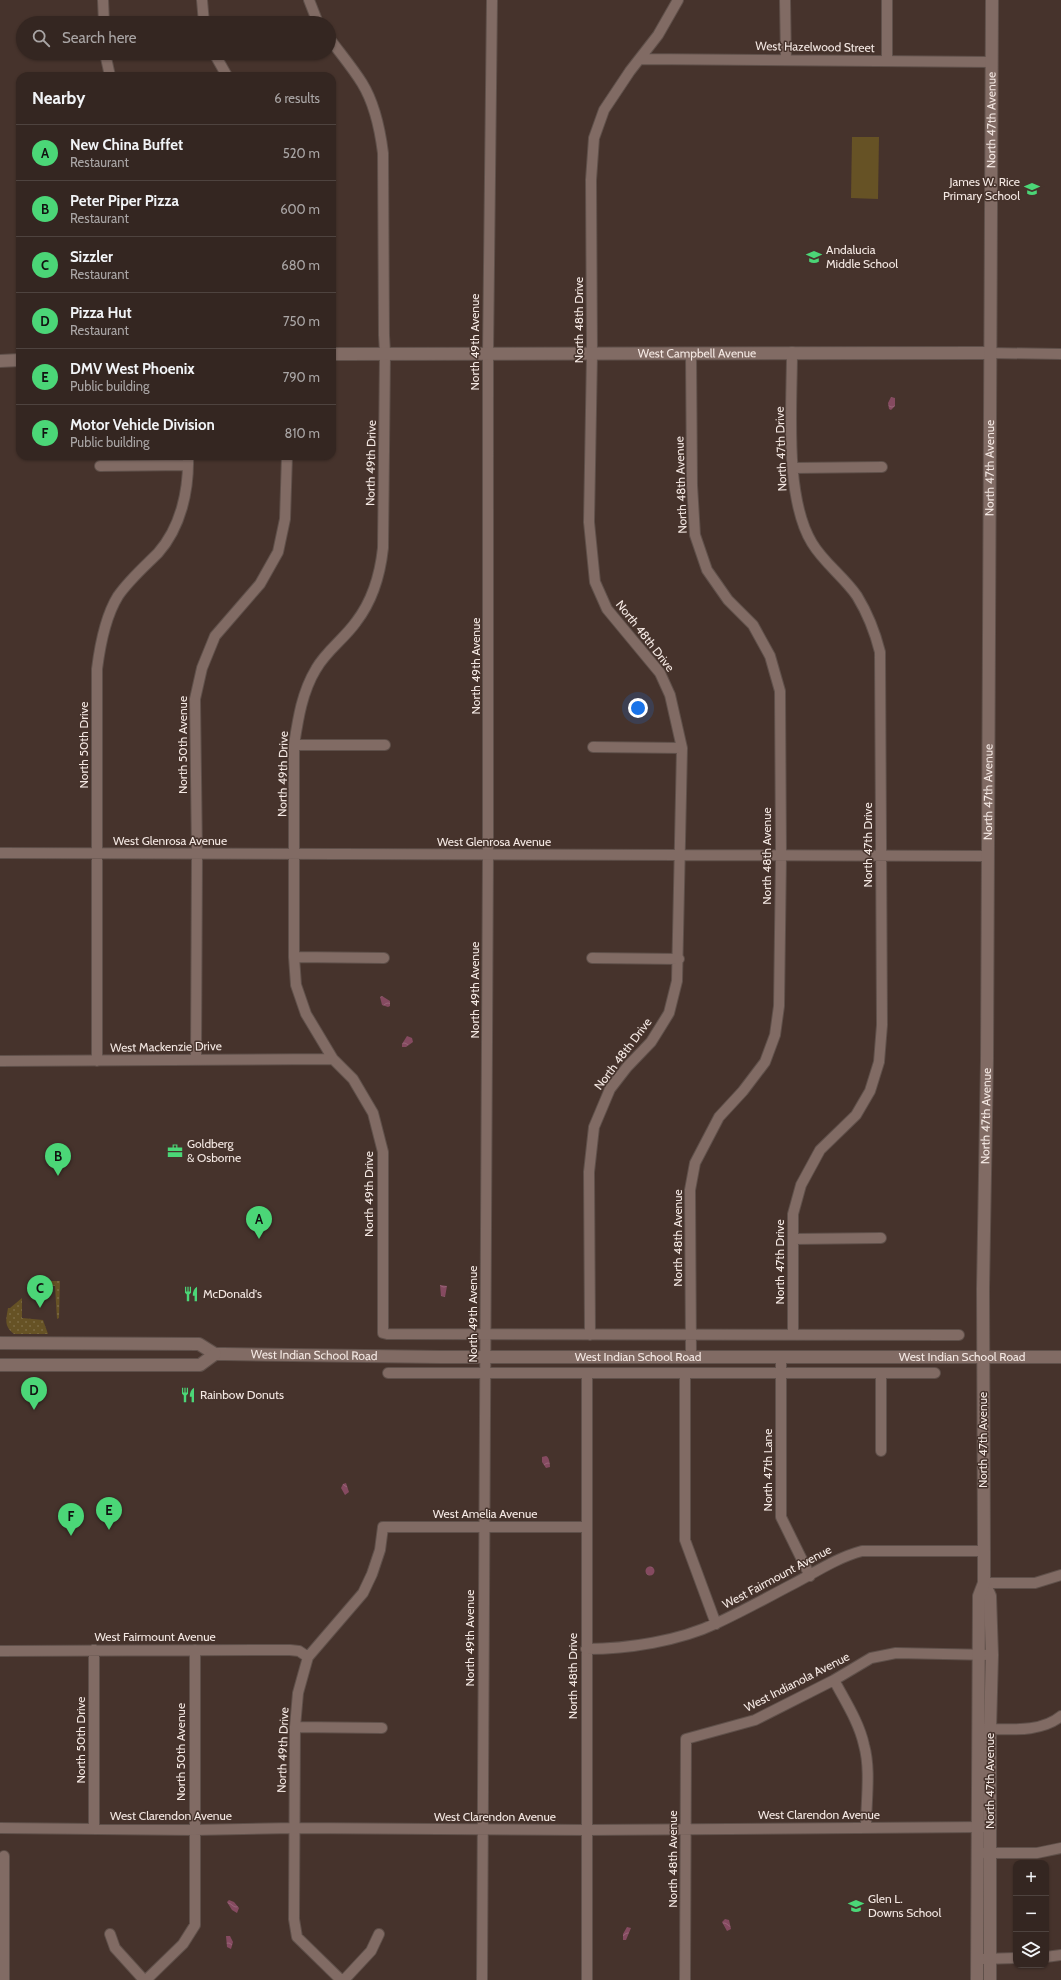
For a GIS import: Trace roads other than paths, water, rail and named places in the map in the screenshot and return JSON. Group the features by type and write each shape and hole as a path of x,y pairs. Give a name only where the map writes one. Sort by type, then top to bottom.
{"street":[{"path":"103,0 104,16"},
{"path":"202,0 203,16"},
{"path":"309,0 315,16"},
{"name":"North 49th Avenue","path":"482,1980 488,855 488,354 492,0"},
{"name":"North 48th Drive","path":"590,1335 589,1172 594,1127 610,1089 627,1067 651,1042 669,1013 677,981 679,958 682,748 670,695 660,673 607,609 595,582 590,522 592,354 591,180 594,138 604,110 658,35 678,0"},
{"path":"785,0 786,60"},
{"path":"887,0 887,61"},
{"name":"North 47th Avenue","path":"990,1980 985,1853 984,1729 979,1655 979,1596 984,1583 983,1357 988,856 992,0"},
{"name":"North 49th Drive","path":"336,48 362,83 374,111 382,140 384,164 385,353 383,530 380,569 375,588 356,623 328,652 316,669 306,690 299,714 294,745 294,957 296,985 306,1014 333,1059 353,1079 373,1113 383,1152 383,1332"},
{"name":"West Hazelwood Street","path":"640,59 991,62"},
{"path":"107,60 109,72"},
{"path":"218,60 225,72"},
{"name":"West Campbell Avenue","path":"336,354 691,354 792,352 1061,354"},
{"name":"North 47th Drive","path":"792,352 793,468 795,495 811,542 820,555 856,596 874,629 880,652 882,1025 879,1062 870,1091 856,1115 820,1150 801,1185 793,1214 792,1335"},
{"name":"North 48th Avenue","path":"691,354 692,485 695,535 707,570 728,600 752,626 770,656 780,691 781,856 779,1006 775,1035 765,1062 743,1091 719,1117 695,1163 690,1190 691,1356"},
{"path":"0,361 16,360"},
{"name":"North 50th Avenue","path":"196,1060 197,854 195,699 202,668 216,636 260,584 278,552 285,519 286,460"},
{"path":"100,466 188,461"},
{"name":"North 50th Drive","path":"96,1061 98,854 97,669 99,652 107,621 118,597 128,583 159,552 173,529 184,500 188,461"},
{"path":"793,468 882,467"},
{"path":"294,745 385,745"},
{"path":"593,747 682,748"},
{"name":"West Glenrosa Avenue","path":"0,853 988,856"},
{"path":"294,957 384,958"},
{"path":"592,958 679,958"},
{"name":"West Mackenzie Drive","path":"0,1061 333,1059"},
{"path":"792,1239 881,1238"},
{"name":"West Indian School Road","path":"383,1332 388,1334 959,1335"},
{"name":"West Indian School Road","path":"0,1343 199,1344 216,1354 485,1357 781,1356 1061,1358"},
{"path":"0,1365 200,1365 216,1354"},
{"name":"North 47th Lane","path":"781,1356 781,1517 810,1576"},
{"name":"West Indian School Road","path":"388,1373 935,1373"},
{"name":"North 48th Drive","path":"587,1373 587,1980"},
{"path":"685,1373 685,1540 716,1624"},
{"path":"881,1373 881,1451"},
{"name":"North 49th Drive","path":"342,1980 298,1937 294,1919 295,1727 298,1693 308,1657 363,1593 372,1574 380,1550 383,1527"},
{"name":"West Amelia Avenue","path":"383,1527 587,1528"},
{"name":"West Fairmount Avenue","path":"586,1649 615,1649 638,1645 690,1633 716,1624 810,1576 846,1555 862,1551 984,1551"},
{"path":"984,1583 1035,1583 1061,1575"},
{"name":"North 47th Avenue","path":"984,1583 990,1596 992,1655 984,1729"},
{"name":"North 50th Drive","path":"94,1650 94,1829"},
{"name":"North 50th Avenue","path":"145,1980 183,1944 195,1925 195,1650"},
{"name":"West Fairmount Avenue","path":"0,1651 290,1650 299,1651 308,1657"},
{"name":"West Indianola Avenue","path":"686,1738 755,1720 834,1680 871,1658 896,1653 992,1655"},
{"path":"834,1680 860,1732 864,1745 866,1766 866,1828"},
{"path":"984,1729 1037,1726 1061,1716"},
{"path":"295,1727 382,1728"},
{"name":"North 48th Avenue","path":"686,1738 686,1980"},
{"name":"West Clarendon Avenue","path":"0,1828 194,1830 294,1828 587,1830 686,1828 985,1827"},
{"path":"985,1853 1036,1853 1061,1848"},
{"name":"North 47th Avenue","path":"978,1980 985,1853"},
{"path":"4,1856 4,1980"},
{"path":"110,1934 114,1948 145,1980"},
{"path":"342,1980 371,1951 379,1934"},
{"path":"1049,1957 1061,1955"},
{"path":"978,1959 1013,1958"}],"water":[{"path":"891,397 895,398 895,406 891,410 889,409 888,403"},
{"path":"382,996 390,1001 390,1006 388,1007 382,1005 380,997"},
{"path":"407,1036 412,1038 413,1042 406,1047 402,1047 402,1044"},
{"path":"440,1285 447,1286 445,1297 441,1296"},
{"path":"546,1456 549,1459 550,1467 546,1468 542,1462 542,1457"},
{"path":"346,1483 349,1492 345,1495 341,1488 343,1484"},
{"path":"648,1567 652,1567 654,1571 652,1575 648,1575 646,1573 646,1569"},
{"path":"229,1900 234,1902 239,1908 237,1913 232,1910 227,1902"},
{"path":"725,1919 729,1920 731,1929 727,1931 722,1922"},
{"path":"627,1927 631,1928 626,1940 623,1940 623,1934"},
{"path":"226,1936 230,1936 233,1942 231,1949 227,1947"}],"place":[{"name":"James W. Rice Primary School","path":"1032,189"},
{"name":"Andalucia Middle School","path":"814,257"},
{"name":"Goldberg & Osborne","path":"175,1151"},
{"name":"Peter Piper Pizza","path":"58,1176"},
{"name":"New China Buffet","path":"259,1239"},
{"name":"McDonald's","path":"191,1294"},
{"name":"Sizzler","path":"40,1308"},
{"name":"Rainbow Donuts","path":"188,1395"},
{"name":"Pizza Hut","path":"34,1410"},
{"name":"DMV West Phoenix","path":"109,1530"},
{"name":"Motor Vehicle Division","path":"71,1536"},
{"name":"Glen L. Downs School","path":"856,1906"}]}
